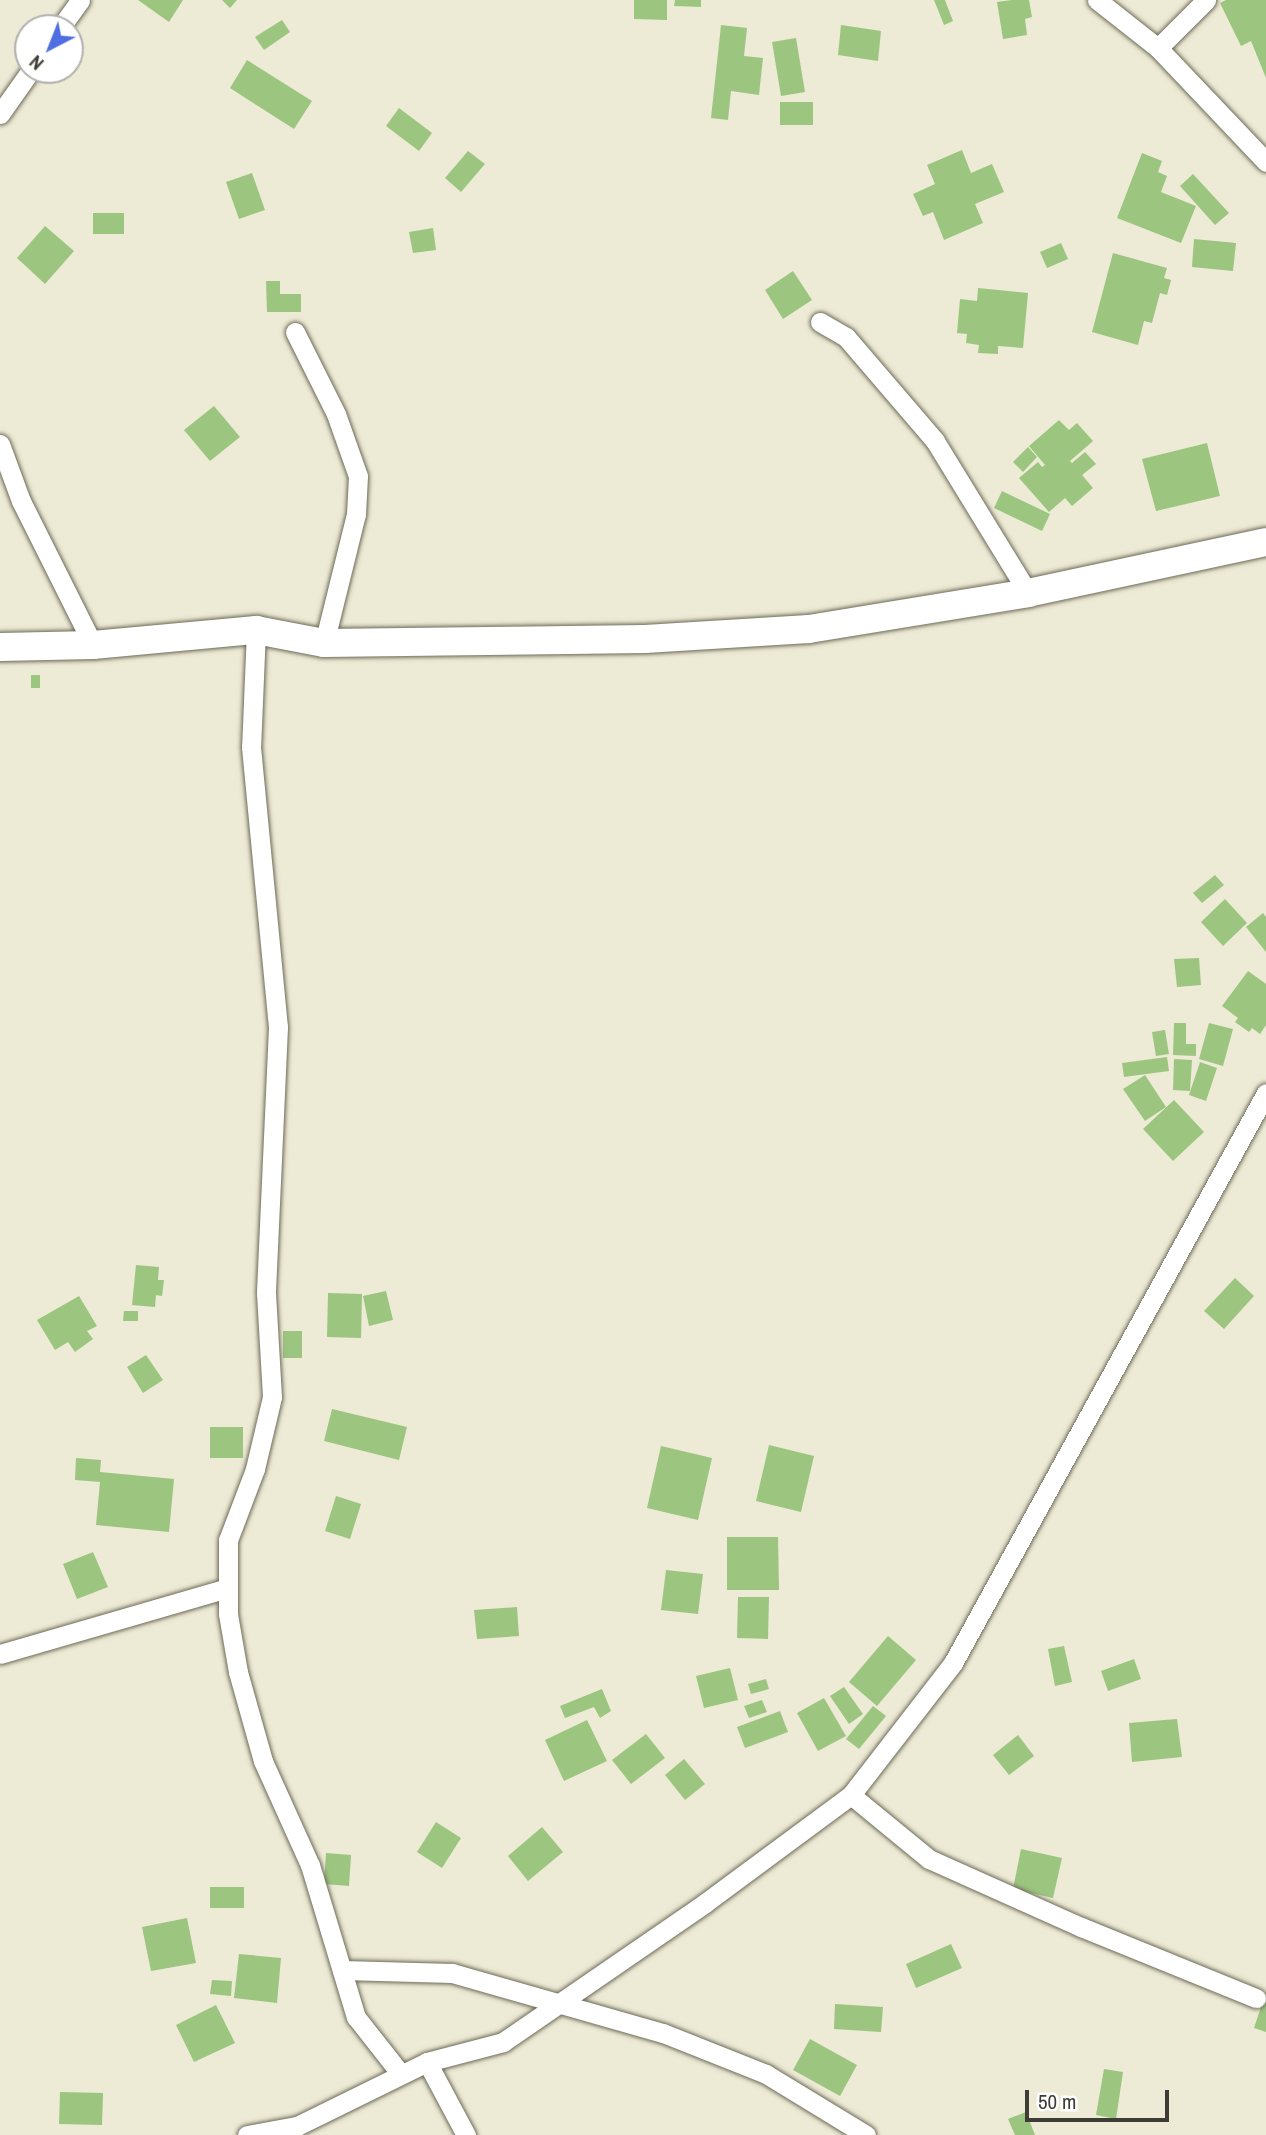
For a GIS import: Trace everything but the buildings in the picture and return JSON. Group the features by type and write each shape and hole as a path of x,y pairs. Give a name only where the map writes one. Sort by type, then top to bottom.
{"street":[{"path":"1097,0 1158,48 1266,162"},
{"path":"1158,48 1206,0"},
{"path":"0,114 21,84"},
{"path":"820,322 846,337 935,441 1028,593"},
{"path":"295,332 336,414 358,476 356,514 324,643"},
{"path":"0,444 21,501 93,645"},
{"path":"0,647 93,645 256,630 324,643 645,639 809,629 1028,593 1266,542"},
{"path":"256,630 251,747 278,1027 266,1293 272,1397 255,1469 228,1540 228,1614 238,1672 263,1761 310,1865 356,2017 400,2073"},
{"path":"247,2135 296,2126 427,2062 503,2042 562,2004 851,1795 953,1664 1266,1093"},
{"path":"0,1654 227,1588"},
{"path":"851,1795 929,1859 1081,1927 1256,1998"},
{"path":"342,1970 452,1973 663,2033 766,2074 866,2135"},
{"path":"427,2062 466,2135"}]}
